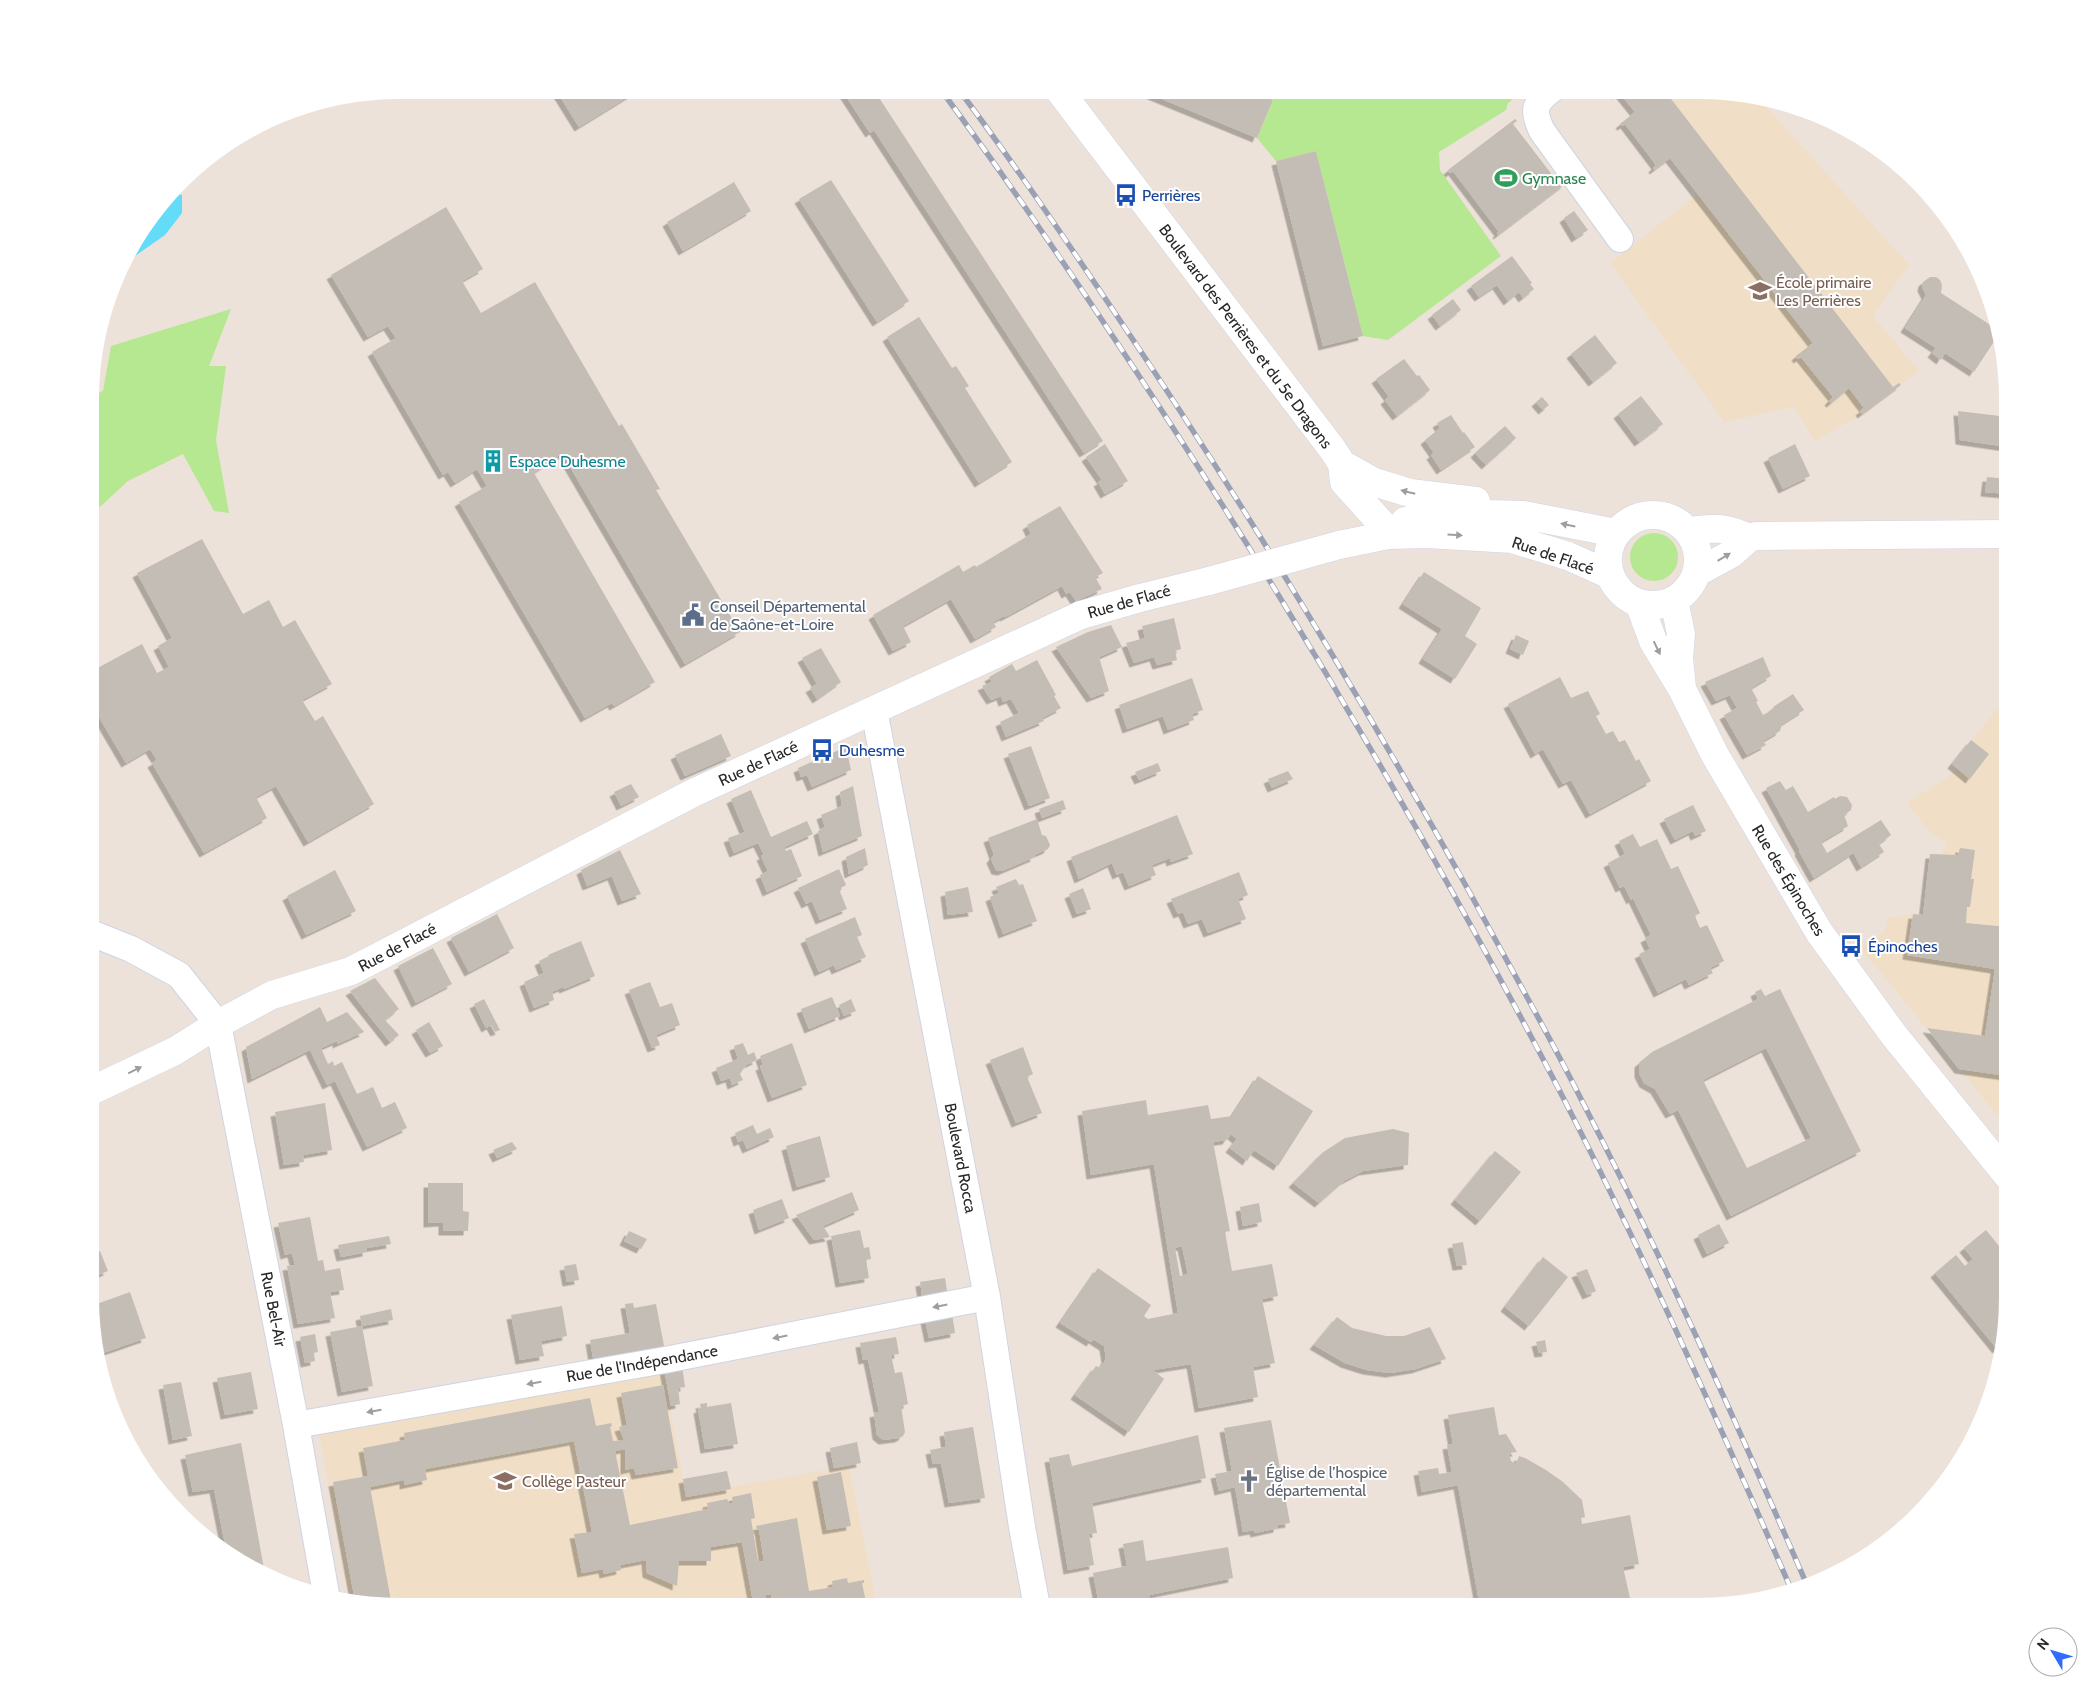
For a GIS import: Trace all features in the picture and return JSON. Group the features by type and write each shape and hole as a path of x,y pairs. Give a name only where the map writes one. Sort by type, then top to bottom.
{"main road":[{"name":"Boulevard des Perrières et du 5e Dragons","path":"1067,99 1342,464 1344,482 1385,529"},
{"name":"Rue de Flacé","path":"1342,464 1374,482 1410,493 1471,500 1524,515 1616,532 1610,546 1608,560 1610,575 1621,593 1639,603"},
{"name":"Rue de Flacé","path":"99,1087 175,1051 218,1024 272,995 352,971 693,793 1081,615 1343,544 1412,520 1453,513 1524,515"},
{"path":"1616,532 1638,516 1652,514 1666,516 1678,522 1688,531 1698,551 1696,573 1691,584 1683,594 1674,600 1657,605 1639,603"},
{"path":"1688,531 1713,528 1730,529 1749,538 1999,534"},
{"name":"Rue de Flacé","path":"1385,529 1427,534 1512,539 1568,556 1610,575"},
{"path":"1696,573 1731,554 1749,538"},
{"name":"Rue des Épinoches","path":"1674,600 1681,634 1679,658 1682,689"},
{"name":"Rue des Épinoches","path":"1639,603 1654,641 1682,689 1715,755 1819,932 1893,1034 1999,1166"},
{"name":"Rue de Flacé","path":"99,1066 167,1034 218,1024"}],"street":[{"path":"1541,99 1535,107 1536,118 1542,131 1620,238"},
{"name":"Boulevard Rocca","path":"874,710 988,1297 1022,1527 1035,1598"},
{"path":"99,936 131,948 179,975 218,1024"},
{"name":"Rue Bel-Air","path":"218,1024 296,1425 325,1589"},
{"name":"Rue de l'Indépendance","path":"296,1425 665,1360 988,1297"}],"shaded area":[{"name":"École primaire Les Perrières","path":"1625,99 1719,99 1767,107 1909,265 1873,316 1919,371 1862,414 1815,441 1794,407 1724,422 1610,263 1698,194 1670,158 1654,170 1653,168 1656,165 1625,124 1622,126 1620,124 1635,112"},
{"path":"1999,707 1999,1117 1860,947 1884,932 1888,918 1923,914 1930,854 1941,855 1947,842 1933,836 1907,803 1958,770 1952,764"},
{"name":"Collège Pasteur","path":"663,1369 686,1495 849,1466 875,1598 379,1598 349,1594 319,1434"}],"green space":[{"path":"1271,99 1513,99 1508,103 1506,110 1439,152 1440,170 1501,256 1388,340 1363,336 1316,151 1276,161 1257,138 1273,100"},
{"path":"231,309 209,366 226,366 216,440 229,513 214,511 183,454 128,481 99,508 99,393 103,391 111,346"},
{"path":"1649,533 1659,533 1671,540 1678,552 1678,562 1671,574 1659,581 1649,581 1641,577 1634,570 1630,562 1630,552 1634,544 1641,537"}],"water":[{"path":"180,194 182,195 182,213 165,235 135,256 161,216"}],"building":[{"path":"562,99 624,99 579,127"},
{"path":"848,99 880,99 1103,441 1084,453 874,130 870,133"},
{"path":"1162,99 1271,99 1273,100 1257,138"},
{"path":"1625,99 1671,99 1893,387 1899,383 1901,385 1862,414 1860,411 1864,408 1849,388 1831,403 1829,401 1833,397 1801,357 1798,359 1796,356 1813,343 1670,158 1654,170 1653,168 1656,165 1625,124 1622,126 1620,124 1635,112"},
{"name":"Gymnase","path":"1515,119 1517,121 1513,124 1560,185 1564,182 1565,184 1498,235 1497,233 1499,232 1453,171 1450,173 1448,170"},
{"path":"1316,151 1363,336 1323,346 1276,161"},
{"path":"831,180 909,301 877,322 799,199"},
{"path":"734,182 751,211 683,251 667,222"},
{"name":"Espace Duhesme","path":"446,207 483,269 462,281 481,313 535,282 619,426 622,424 660,489 656,490 740,632 685,664 562,453 534,473 655,682 614,706 612,703 585,718 459,502 487,486 477,469 455,483 448,472 443,475 372,352 396,338 388,326 368,337 331,275"},
{"path":"1574,211 1588,230 1576,238 1564,218"},
{"path":"1512,256 1532,283 1530,284 1534,289 1523,298 1519,292 1508,301 1497,285 1479,297 1471,286"},
{"path":"1930,277 1936,277 1942,285 1941,293 1990,325 1993,342 1974,372 1945,353 1941,360 1932,353 1936,348 1905,328 1926,295 1922,287 1923,282"},
{"path":"1453,299 1461,310 1440,326 1432,315"},
{"path":"919,317 952,368 956,366 969,386 965,388 1012,462 979,483 887,337"},
{"path":"1595,335 1617,363 1593,382 1571,354"},
{"path":"1404,359 1430,390 1397,416 1385,400 1389,397 1376,379"},
{"path":"1641,396 1663,424 1639,442 1618,414"},
{"path":"1542,397 1549,405 1543,410 1536,402"},
{"path":"1958,411 1999,416 1999,446 1960,440"},
{"path":"1451,415 1475,447 1441,470 1431,455 1434,453 1425,440 1440,428 1437,423"},
{"path":"1505,426 1516,438 1486,465 1475,453"},
{"path":"1105,444 1128,481 1105,494 1098,482 1102,480 1086,457"},
{"path":"1795,444 1810,476 1783,489 1768,458"},
{"path":"1987,477 1999,478 1999,493 1985,492"},
{"path":"1060,506 1103,573 1095,577 1102,589 1076,601 1070,592 1066,594 1062,586 993,622 996,627 975,639 951,599 903,626 911,642 893,651 873,615 959,565 963,572 975,565 976,567 1031,534 1027,525"},
{"path":"202,539 243,614 269,600 283,627 295,620 332,684 302,700 315,721 323,716 374,804 308,842 276,786 256,797 267,818 204,853 152,763 157,760 150,749 126,763 99,717 99,667 142,644 157,673 169,667 158,646 172,638 137,573"},
{"path":"1424,572 1481,608 1465,636 1477,644 1455,679 1423,659 1442,629 1403,604"},
{"path":"1174,618 1181,649 1175,651 1177,660 1157,665 1154,657 1134,663 1126,643 1145,638 1142,626"},
{"path":"1111,625 1122,647 1099,657 1109,691 1091,698 1056,647 1088,632"},
{"path":"1516,635 1529,641 1523,655 1510,649"},
{"path":"821,648 841,682 817,699 810,688 817,684 802,658"},
{"path":"1763,657 1771,676 1751,688 1763,715 1793,694 1804,710 1782,724 1780,731 1763,741 1766,745 1747,755 1724,715 1737,708 1730,695 1716,701 1705,682"},
{"path":"1037,660 1061,708 1042,718 1044,721 1006,737 1000,722 1019,713 1011,699 1003,702 1001,696 991,700 982,686 992,682 989,677 1012,664 1016,671"},
{"path":"1560,677 1571,698 1588,691 1600,714 1596,716 1606,734 1613,731 1619,742 1625,740 1636,761 1639,759 1651,781 1590,814 1571,780 1563,784 1543,749 1535,754 1508,704"},
{"path":"1192,678 1203,710 1192,714 1194,720 1168,730 1163,716 1127,729 1119,705"},
{"path":"721,734 731,756 685,776 675,755"},
{"path":"1971,740 1989,754 1970,779 1952,764"},
{"path":"1031,746 1050,798 1029,806 1008,754"},
{"path":"846,747 851,770 812,787 807,775 801,777 798,768"},
{"path":"1158,763 1161,771 1139,780 1135,772"},
{"path":"1288,771 1293,779 1272,788 1268,779"},
{"path":"1780,781 1786,790 1793,786 1808,812 1834,797 1835,799 1840,796 1847,797 1852,805 1851,810 1844,815 1848,826 1821,842 1827,853 1881,820 1891,835 1879,844 1884,852 1861,867 1848,843 1853,853 1814,878 1766,788"},
{"path":"631,784 639,797 621,806 614,792"},
{"path":"853,786 862,836 823,852 818,831 825,827 821,815 842,806 840,792"},
{"path":"751,790 771,837 807,821 813,834 784,847 786,851 791,849 802,876 767,892 760,875 768,871 761,856 764,855 758,843 734,853 728,838 745,832 731,799"},
{"path":"1063,800 1066,809 1042,818 1039,809"},
{"path":"1693,805 1706,831 1695,836 1693,831 1675,840 1664,819"},
{"path":"1177,815 1193,854 1171,862 1170,858 1152,865 1156,875 1129,886 1123,872 1117,875 1112,863 1079,879 1071,857"},
{"path":"1037,819 1042,835 1046,836 1050,845 1048,849 1034,855 1035,857 1002,871 996,870 991,859 994,855 988,838"},
{"path":"1633,834 1640,847 1657,839 1671,869 1678,866 1700,913 1695,916 1700,928 1707,925 1724,961 1710,968 1713,973 1689,985 1686,979 1658,993 1639,954 1650,949 1645,938 1651,935 1633,898 1631,900 1624,886 1620,888 1608,863 1625,854 1619,841"},
{"path":"865,848 868,865 849,874 846,857"},
{"path":"1960,848 1975,850 1971,879 1974,879 1970,907 1967,907 1966,923 1999,926 1999,1075 1959,1069 1927,1028 1985,1036 1995,969 1907,955 1913,914 1923,915 1930,854 1958,855"},
{"path":"620,850 641,894 622,901 612,876 587,886 581,870"},
{"path":"839,869 846,885 839,889 847,909 820,920 812,901 806,904 798,888"},
{"path":"335,870 356,911 306,935 287,896"},
{"path":"1239,872 1248,895 1238,899 1246,919 1208,933 1202,919 1188,924 1183,912 1178,914 1171,899"},
{"path":"1016,879 1019,885 1023,884 1037,921 1003,934 990,897 999,893 996,887"},
{"path":"968,887 973,912 948,915 945,892"},
{"path":"1083,888 1091,909 1077,914 1069,894"},
{"path":"497,914 514,948 469,972 451,938"},
{"path":"855,917 862,935 857,937 866,957 836,970 834,965 819,972 805,939"},
{"path":"581,941 595,976 552,992 554,1000 534,1008 524,982 544,973 539,961 548,955"},
{"path":"433,948 452,984 416,1003 398,966"},
{"path":"375,978 399,1009 385,1020 399,1035 390,1042 350,991"},
{"path":"650,982 660,1007 672,1003 680,1025 656,1035 660,1045 652,1048 629,990"},
{"path":"1761,989 1765,996 1780,989 1861,1151 1731,1216 1678,1110 1670,1114 1655,1089 1644,1083 1639,1073 1639,1063 1652,1052 1758,999 1755,992","holes":["1766,1048 1811,1138 1747,1168 1703,1080"]},
{"path":"832,997 840,1016 809,1029 801,1009"},
{"path":"484,999 500,1030 495,1032 491,1025 486,1028 474,1004"},
{"path":"851,999 856,1011 844,1016 839,1005"},
{"path":"320,1007 327,1022 347,1012 364,1032 337,1044 337,1041 321,1048 328,1064 333,1061 334,1066 342,1062 357,1094 373,1087 382,1108 395,1102 407,1128 367,1147 335,1081 327,1085 310,1050 252,1079 246,1047"},
{"path":"429,1022 443,1046 430,1053 416,1030"},
{"path":"743,1043 748,1055 754,1052 757,1060 746,1065 740,1074 743,1080 732,1085 730,1078 721,1081 716,1068 738,1059 734,1046"},
{"path":"792,1043 807,1085 772,1098 760,1066 763,1065 760,1056"},
{"path":"1023,1047 1033,1074 1027,1077 1042,1113 1016,1123 990,1060"},
{"path":"1258,1076 1313,1111 1278,1166 1254,1150 1247,1161 1230,1148 1237,1139 1231,1134 1227,1140 1213,1142 1230,1231 1225,1232 1232,1271 1272,1264 1278,1296 1262,1299 1275,1363 1253,1367 1258,1397 1199,1408 1191,1364 1153,1370 1164,1379 1129,1432 1075,1395 1096,1366 1100,1368 1106,1359 1104,1346 1093,1339 1091,1342 1060,1323 1098,1268 1151,1305 1144,1316 1148,1319 1178,1313 1154,1164 1091,1175 1082,1111 1146,1100 1148,1115 1208,1105 1211,1119 1232,1116","holes":["1182,1246 1188,1274 1180,1276 1175,1248"]},
{"path":"325,1103 332,1150 303,1155 304,1162 284,1165 275,1112"},
{"path":"753,1125 757,1134 770,1128 774,1137 747,1149 743,1140 738,1142 735,1133"},
{"path":"1393,1129 1409,1133 1408,1165 1363,1171 1344,1181 1319,1203 1293,1183 1322,1153 1345,1138"},
{"path":"820,1136 830,1177 797,1187 786,1146"},
{"path":"512,1142 517,1149 497,1158 493,1150"},
{"path":"1495,1151 1521,1172 1480,1221 1455,1200"},
{"path":"428,1183 463,1183 463,1211 469,1212 468,1231 443,1231 443,1222 428,1223"},
{"path":"852,1192 859,1210 823,1226 830,1237 814,1240 796,1215"},
{"path":"782,1199 789,1218 759,1230 753,1210"},
{"path":"1259,1203 1262,1222 1243,1226 1240,1207"},
{"path":"310,1217 318,1261 323,1260 325,1271 340,1268 344,1290 330,1292 335,1318 298,1324 287,1266 295,1265 292,1253 285,1255 278,1223"},
{"path":"1719,1224 1729,1243 1707,1254 1698,1235"},
{"path":"860,1230 864,1248 869,1247 871,1259 866,1260 869,1278 840,1283 831,1236"},
{"path":"1986,1230 1999,1246 1999,1318 1995,1347 1935,1273 1956,1255 1965,1266 1973,1259 1964,1248"},
{"path":"629,1231 647,1239 641,1249 624,1241"},
{"path":"389,1236 391,1244 367,1248 367,1252 341,1257 338,1245"},
{"path":"1463,1242 1467,1265 1457,1266 1452,1244"},
{"path":"99,1251 108,1271 99,1275"},
{"path":"1543,1257 1568,1277 1529,1326 1505,1307"},
{"path":"576,1264 579,1280 567,1282 564,1266"},
{"path":"1587,1269 1596,1291 1587,1295 1576,1273"},
{"path":"945,1278 948,1297 923,1301 920,1282"},
{"path":"130,1292 146,1338 104,1353 99,1318 99,1303"},
{"path":"633,1303 634,1308 656,1304 665,1351 594,1363 590,1340 630,1333 625,1304"},
{"path":"562,1306 567,1336 541,1341 544,1356 520,1360 511,1315"},
{"path":"391,1309 393,1320 362,1326 360,1316"},
{"path":"952,1314 955,1333 929,1338 925,1319"},
{"path":"1337,1317 1352,1328 1386,1336 1404,1336 1430,1327 1446,1359 1416,1369 1390,1373 1367,1370 1345,1363 1314,1345"},
{"path":"362,1326 373,1386 342,1392 330,1332"},
{"path":"315,1334 318,1352 314,1353 315,1361 305,1363 300,1337"},
{"path":"896,1337 899,1354 891,1355 895,1373 902,1372 905,1387 908,1404 901,1406 905,1432 899,1438 883,1440 877,1435 874,1413 879,1412 868,1359 863,1360 860,1343"},
{"path":"1545,1340 1547,1352 1539,1353 1536,1342"},
{"path":"682,1366 685,1387 678,1388 680,1404 671,1406 664,1368"},
{"path":"251,1372 258,1409 225,1415 217,1378"},
{"path":"181,1382 192,1436 173,1440 163,1385"},
{"path":"663,1385 678,1468 636,1475 634,1468 625,1470 625,1449 615,1451 630,1525 708,1509 707,1503 727,1499 729,1504 733,1503 732,1497 751,1493 755,1518 751,1519 758,1561 764,1562 759,1529 757,1530 756,1526 797,1518 809,1591 833,1587 832,1581 847,1578 848,1583 864,1580 864,1583 862,1583 865,1598 772,1598 771,1594 765,1595 766,1598 752,1598 742,1542 711,1547 711,1561 679,1561 677,1586 647,1573 646,1560 620,1565 621,1570 604,1574 603,1569 582,1573 574,1534 592,1532 574,1441 425,1469 427,1480 404,1485 404,1480 370,1487 391,1598 354,1595 333,1482 368,1476 363,1448 405,1440 404,1433 590,1398 596,1426 611,1423 613,1441 624,1440 619,1427 627,1425 621,1393"},
{"path":"707,1403 707,1407 731,1403 738,1444 705,1449 698,1409 701,1408 700,1404"},
{"path":"1494,1407 1499,1435 1506,1434 1517,1452 1509,1453 1511,1461 1516,1464 1519,1456 1525,1458 1563,1482 1582,1500 1585,1517 1581,1518 1582,1524 1630,1515 1639,1564 1623,1567 1630,1598 1478,1598 1458,1485 1422,1492 1418,1471 1438,1468 1439,1474 1452,1472 1447,1445 1453,1444 1448,1415"},
{"name":"Église de l’hospice départemental","path":"1271,1420 1290,1523 1278,1525 1278,1528 1255,1533 1254,1530 1243,1532 1235,1487 1219,1491 1215,1474 1232,1471 1224,1428"},
{"path":"973,1427 985,1498 949,1503 941,1463 933,1464 930,1450 946,1447 944,1432"},
{"path":"1198,1435 1206,1478 1092,1503 1097,1533 1089,1534 1094,1565 1068,1570 1049,1458 1069,1454 1072,1466"},
{"path":"857,1442 861,1463 834,1468 830,1448"},
{"path":"241,1443 263,1566 225,1543 214,1489 193,1492 185,1455"},
{"path":"727,1471 731,1489 686,1497 683,1479"},
{"path":"841,1472 851,1526 827,1530 817,1477"},
{"path":"1143,1540 1146,1561 1228,1547 1233,1578 1149,1595 1150,1598 1098,1598 1093,1573 1127,1566 1123,1544"}],"railway":[{"path":"947,99 1062,260 1177,434 1325,671 1419,832 1553,1078 1616,1204 1705,1395 1789,1584"},
{"path":"966,99 1057,227 1161,381 1253,525 1342,671 1470,893 1568,1073 1641,1219 1698,1340 1804,1579"}],"place":[{"name":"Gymnase","path":"1506,178"},
{"name":"Perrières","path":"1126,195"},
{"name":"École primaire Les Perrières","path":"1760,291"},
{"name":"Espace Duhesme","path":"493,461"},
{"name":"Conseil Départemental de Saône-et-Loire","path":"693,615"},
{"name":"Duhesme","path":"822,750"},
{"name":"Épinoches","path":"1851,946"},
{"name":"Collège Pasteur","path":"505,1481"},
{"name":"Église de l’hospice départemental","path":"1249,1481"}]}
